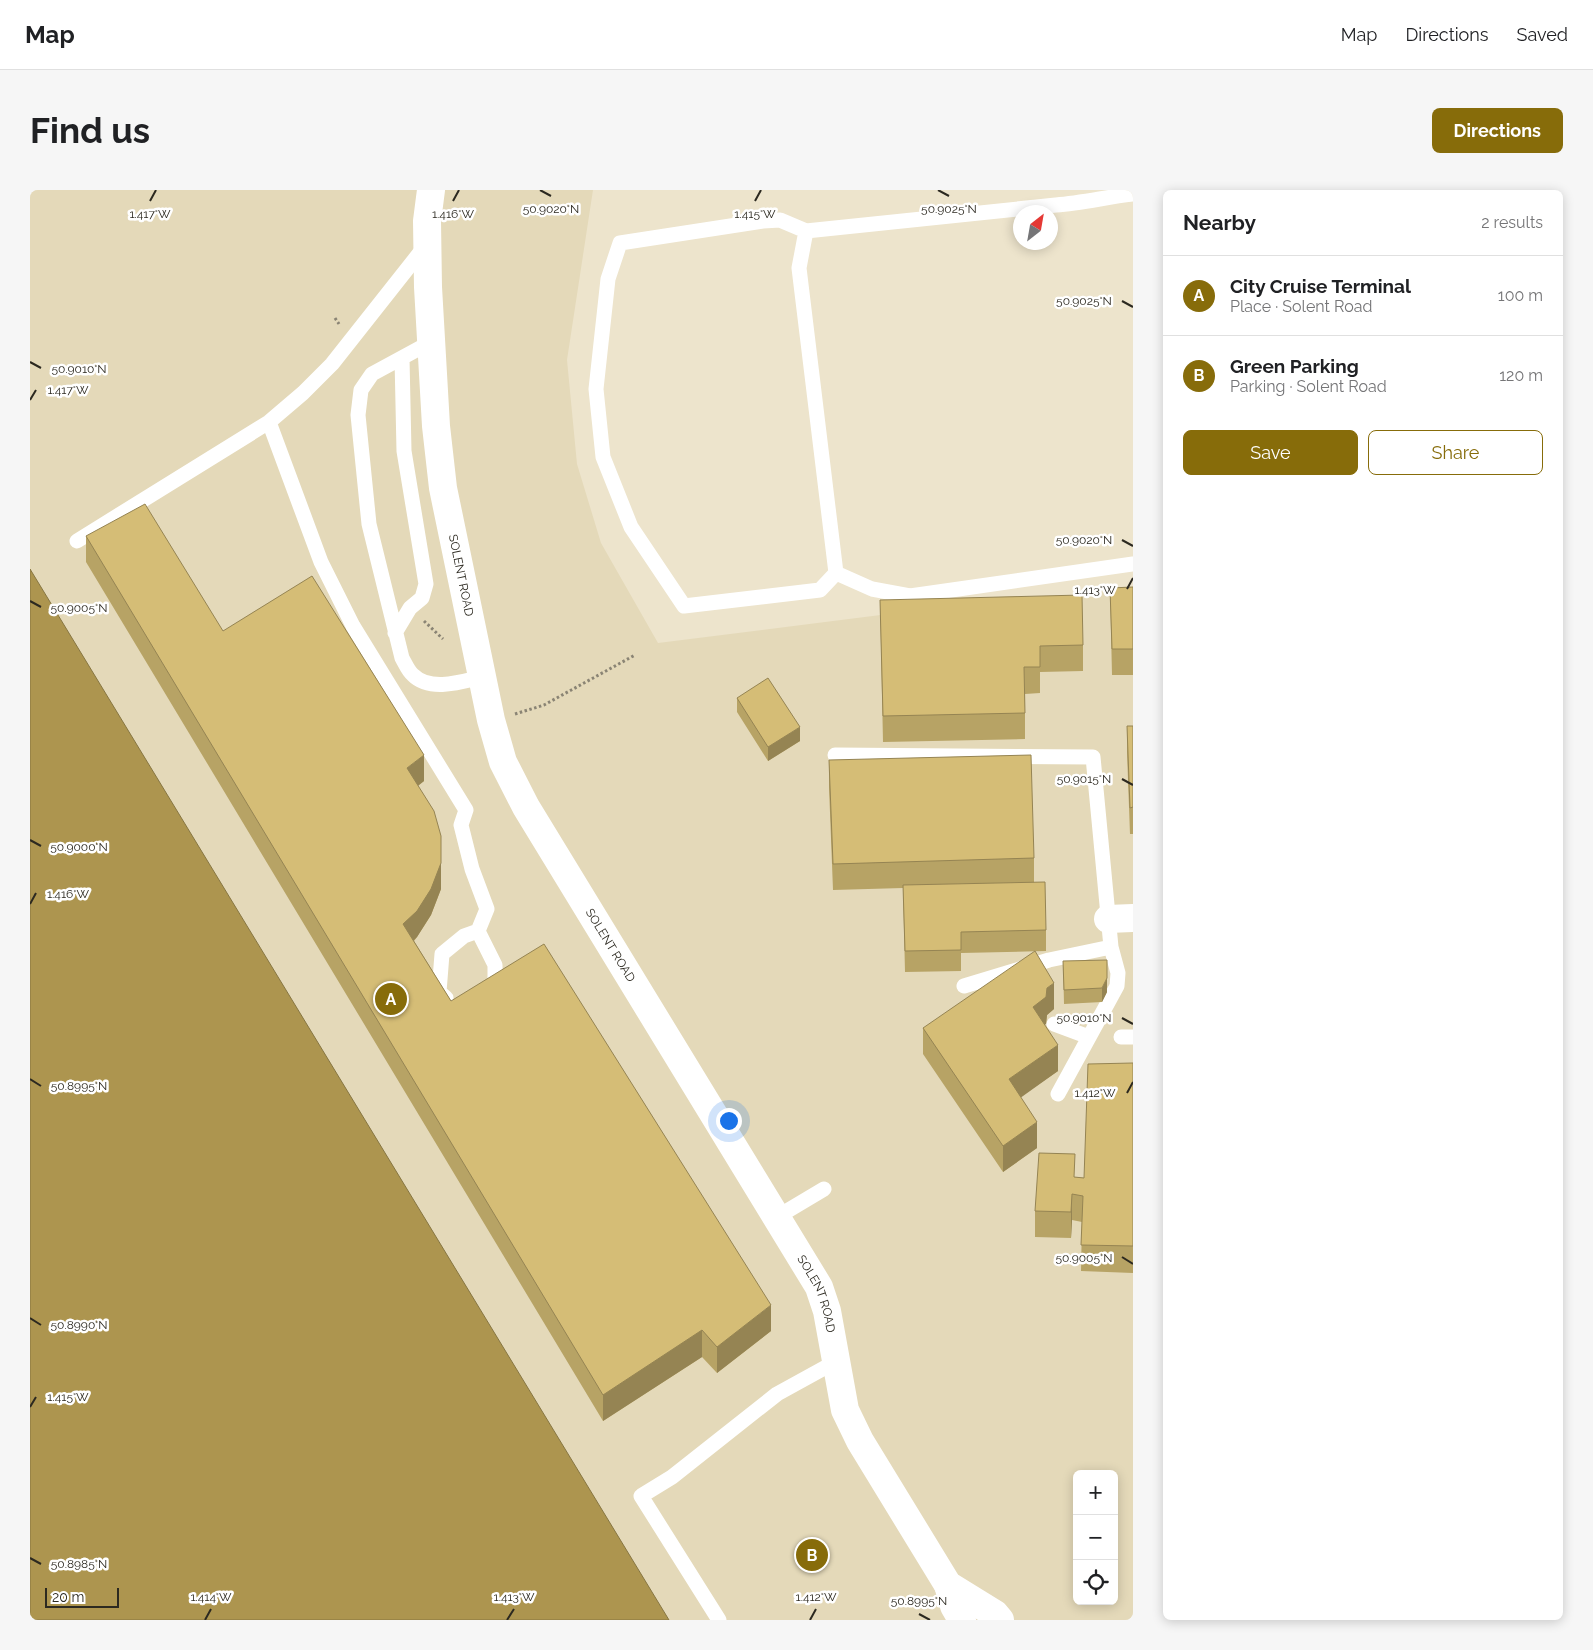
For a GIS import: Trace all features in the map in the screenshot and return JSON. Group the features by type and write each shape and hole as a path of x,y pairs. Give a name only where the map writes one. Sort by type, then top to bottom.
{"street":[{"name":"SOLENT ROAD","path":"431,190 428,221 428,287 436,426 443,488 491,720 503,762 526,807 819,1288 827,1311 846,1410 860,1441 948,1585 995,1614 1000,1620"},
{"path":"948,1585 954,1606 962,1620"}],"lane":[{"path":"836,573 820,590 684,606 631,527 603,457 596,389 608,279 620,243 763,221 780,220 806,231 1056,206 1133,194"},
{"path":"806,231 799,268 836,573"},
{"path":"77,541 269,422 303,394 332,364 428,243"},
{"path":"431,342 372,374 360,390 358,415 369,524 402,658 413,676 432,684 453,684 482,677"},
{"path":"395,633 410,608 422,598 426,584 404,451 402,358"},
{"path":"269,422 321,562 353,626 466,810 461,825 472,869 487,909 478,931 464,936 442,954 439,992 457,1008"},
{"path":"836,573 872,589 910,596 1133,564"},
{"path":"835,755 1093,756 1120,918 1111,947 1118,972 1116,986 1058,1094"},
{"path":"478,931 495,965 496,993 479,1003"},
{"path":"964,986 1049,960 1111,947"},
{"path":"1054,1024 1089,1037"},
{"path":"777,1217 824,1189"},
{"path":"718,1620 641,1496 672,1477 777,1394 837,1361"}],"path":[{"path":"491,720 544,705 635,656"}],"shaded area":[{"path":"30,190 593,190 567,360 577,464 601,543 658,643 991,601 999,604 1133,588 1133,1620 669,1620 30,569"},
{"path":"30,569 669,1620 30,1620"}],"building":[{"path":"145,504 223,631 312,576 424,755 407,768 434,811 441,836 441,863 431,889 417,911 403,924 451,1001 544,944 771,1305 717,1347 702,1330 603,1395 86,536"},
{"path":"1133,587 1133,649 1112,649 1110,588"},
{"path":"1082,595 1083,645 1040,646 1040,667 1024,667 1025,713 883,716 880,600"},
{"path":"768,678 800,727 768,747 737,698"},
{"path":"1127,726 1133,726 1133,807 1130,808"},
{"path":"1031,755 1034,858 833,864 829,760"},
{"path":"1045,882 1046,930 961,932 961,950 905,951 903,885"},
{"path":"1035,951 1054,983 1047,988 1046,997 1033,1007 1058,1045 1009,1079 1037,1122 1003,1146 923,1028"},
{"path":"1107,960 1107,978 1102,988 1064,990 1063,961"},
{"path":"1133,1063 1133,1246 1081,1245 1083,1196 1072,1194 1071,1212 1035,1211 1039,1153 1075,1154 1074,1177 1084,1178 1088,1064"}],"place":[{"name":"City Cruise Terminal","path":"391,999"},
{"name":"Green Parking","path":"812,1555"}]}
